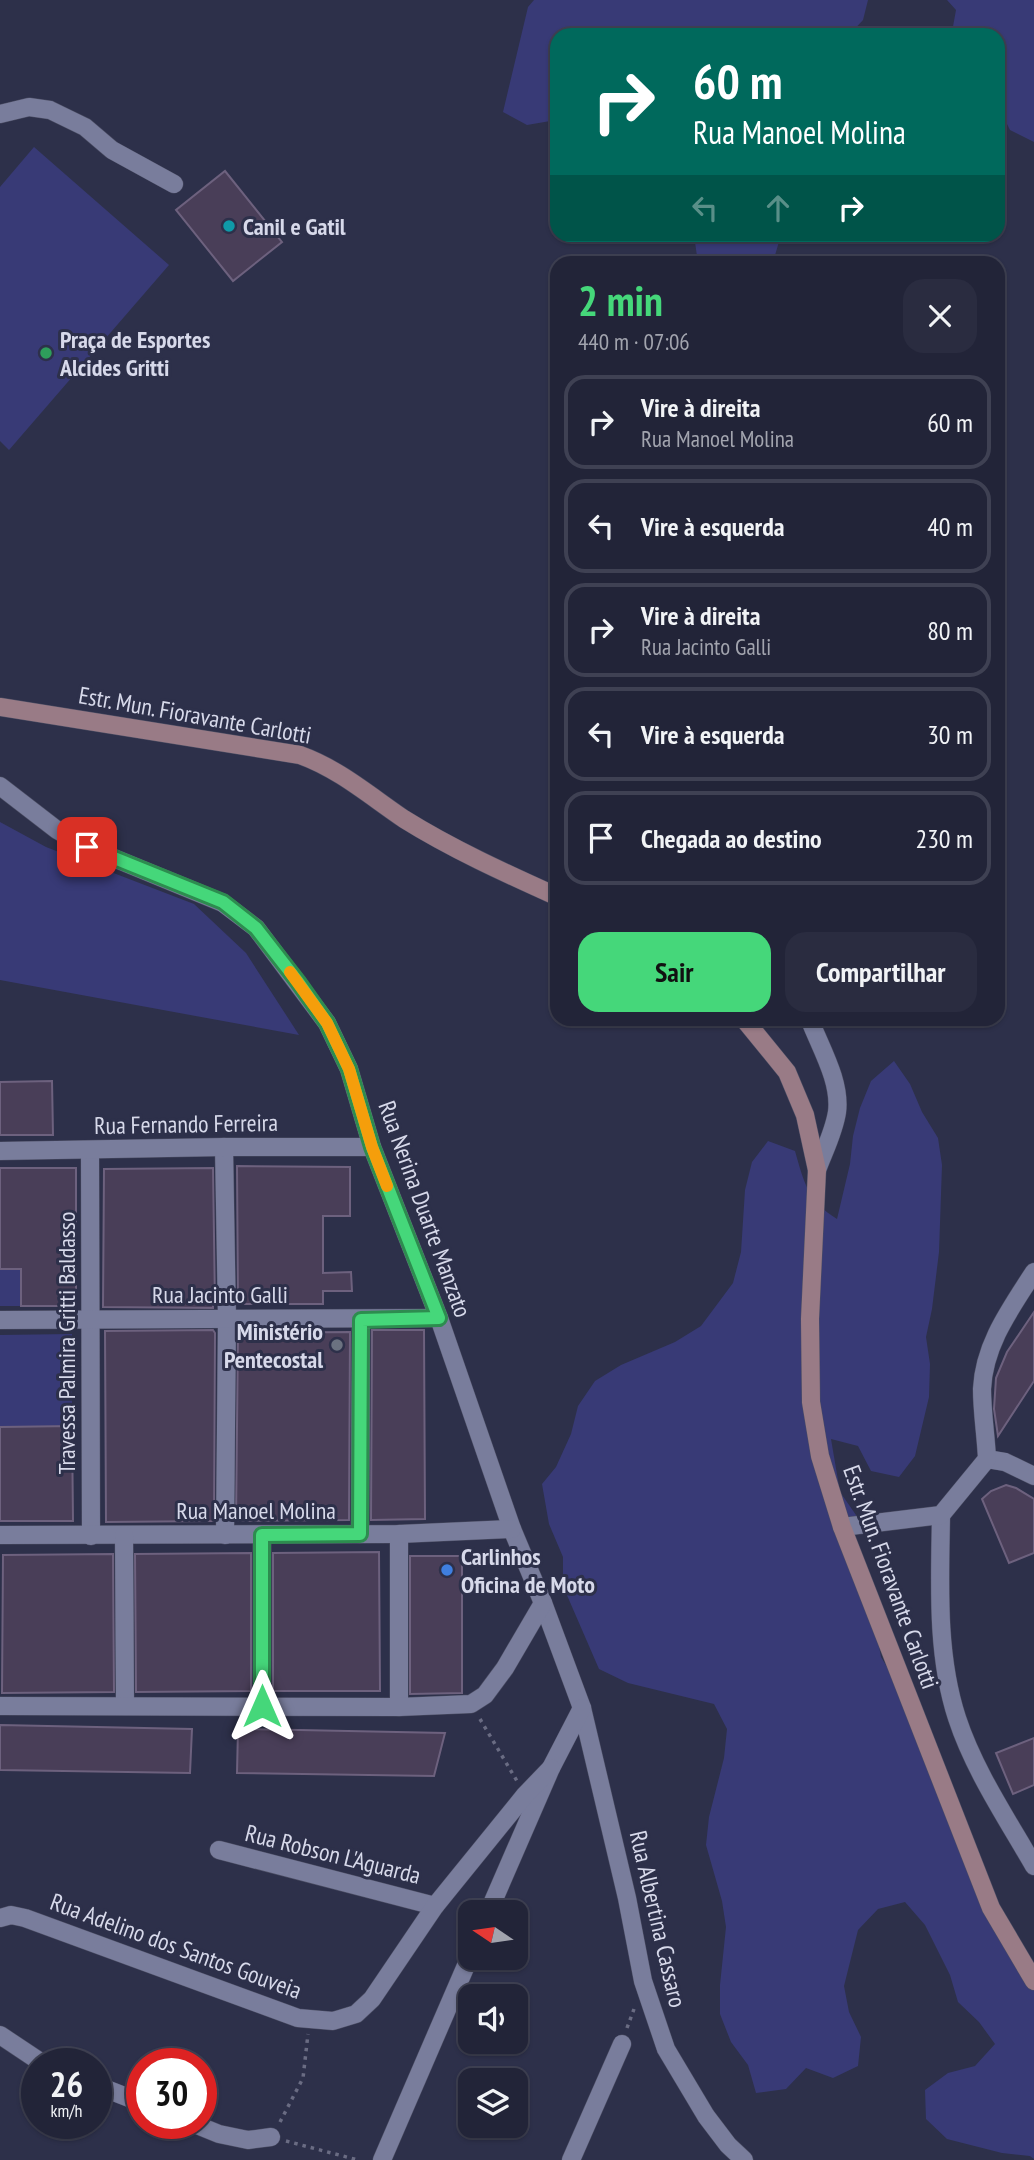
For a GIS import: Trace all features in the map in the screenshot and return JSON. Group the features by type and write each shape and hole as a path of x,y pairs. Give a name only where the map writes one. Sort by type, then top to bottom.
{"street":[{"path":"0,114 29,107 50,110 85,127 112,150 174,184"},
{"name":"Estr. Mun. Fioravante Carlotti","path":"0,707 300,755 320,762 405,819 455,848 550,893"},
{"name":"Rua Nerina Duarte Manzato","path":"0,786 57,831 87,847 223,902 256,928 327,1023 349,1069 372,1147 439,1318 512,1529 582,1708"},
{"name":"Estr. Mun. Fioravante Carlotti","path":"750,1026 787,1072 805,1115 817,1170 810,1319 811,1402 820,1456 842,1527 991,1908 1034,1980"},
{"path":"812,1026 832,1075 838,1100 837,1115 817,1170"},
{"path":"224,1147 227,1319 225,1535"},
{"name":"Rua Fernando Ferreira","path":"0,1151 372,1147"},
{"name":"Travessa Palmira Gritti Baldasso","path":"90,1150 91,1536"},
{"path":"1034,1272 1001,1323 990,1347 982,1387 987,1459 941,1515 940,1595 945,1663 955,1710 980,1770 1034,1866"},
{"name":"Rua Jacinto Galli","path":"0,1320 439,1318"},
{"path":"360,1534 361,1320"},
{"path":"987,1459 1005,1462 1034,1476"},
{"path":"842,1527 941,1515"},
{"name":"Rua Manoel Molina","path":"0,1535 399,1534 512,1529"},
{"path":"399,1534 400,1707"},
{"path":"124,1535 125,1706"},
{"path":"262,1535 262,1706"},
{"path":"0,1706 400,1707 471,1704 485,1695 505,1668 543,1603"},
{"path":"494,1900 551,1768 582,1708"},
{"name":"Rua Albertina Cassaro","path":"582,1708 628,1898 643,1982 666,2049 706,2116 728,2146 744,2160"},
{"name":"Rua Adelino dos Santos Gouveia","path":"0,1918 11,1915 24,1918 299,2018 333,2021 356,2014 372,1999 435,1906 525,1795 551,1768"},
{"name":"Rua Robson L'Aguarda","path":"219,1850 435,1906"},
{"path":"382,2160 464,1970"},
{"path":"0,2035 21,2049"},
{"path":"571,2160 622,2043"},
{"path":"217,2133 248,2140 271,2137"}],"path":[{"path":"471,1704 525,1795"},
{"path":"622,2043 643,1982"},
{"path":"310,2019 303,2078 271,2137 358,2160"}],"shaded area":[{"path":"534,0 868,0 863,20 856,28 550,28 550,121 527,125 503,112 528,7"},
{"path":"947,0 1034,0 1034,142 1010,130 1005,120 1005,28 953,28 956,10"},
{"name":"Praça de Esportes Alcides Gritti","path":"34,147 169,265 9,450 0,441 0,187"},
{"path":"695,242 779,242 775,256 697,256"},
{"path":"0,822 46,847 194,904 246,953 299,1035 0,980"},
{"path":"894,1061 910,1084 922,1112 938,1138 942,1165 939,1252 926,1337 930,1364 929,1397 915,1456 899,1477 871,1471 858,1446 831,1439 840,1492 856,1515 853,1543 881,1657 896,1682 1034,1980 1034,2159 947,2139 926,2119 925,2090 948,2073 975,2066 995,2044 979,2022 958,2002 950,1975 925,1925 905,1902 878,1909 858,1930 844,1986 849,2012 861,2037 858,2066 833,2078 806,2068 786,2089 756,2093 748,2065 731,2042 720,2014 726,1927 722,1901 706,1845 709,1817 724,1758 727,1729 714,1704 628,1683 599,1669 563,1586 563,1557 549,1524 542,1484 556,1467 571,1434 578,1406 595,1381 621,1365 675,1342 701,1326 733,1283 741,1252 745,1190 752,1162 768,1141 795,1151 808,1190 819,1205 837,1219 860,1108 871,1081"},
{"path":"21,1269 21,1306 0,1306 0,1270"},
{"path":"72,1334 72,1426 0,1427 0,1335"}],"building":[{"name":"Canil e Gatil","path":"225,171 282,242 233,281 176,210"},
{"path":"52,1081 53,1135 0,1135 0,1082"},
{"path":"237,1166 350,1167 350,1216 323,1216 323,1273 351,1272 352,1291 323,1291 323,1304 238,1304"},
{"path":"0,1168 76,1168 76,1306 21,1306 21,1269 0,1269"},
{"path":"213,1168 213,1308 103,1307 104,1169"},
{"path":"1034,1312 1034,1381 998,1436 994,1409 996,1378 1007,1352"},
{"path":"213,1330 214,1521 106,1522 105,1331"},
{"path":"372,1330 424,1330 425,1519 371,1520"},
{"path":"350,1332 349,1520 236,1521 238,1333"},
{"path":"72,1426 73,1521 0,1521 0,1427"},
{"path":"1006,1485 1034,1499 1034,1553 1009,1563 982,1499 991,1491"},
{"path":"379,1552 380,1691 273,1691 273,1553"},
{"path":"251,1553 251,1691 136,1692 135,1554"},
{"path":"113,1554 114,1692 2,1693 3,1555"},
{"path":"410,1556 462,1556 462,1693 410,1694"},
{"path":"0,1725 192,1729 190,1773 0,1770"},
{"path":"238,1729 445,1733 434,1776 237,1773"},
{"path":"1034,1738 1034,1785 1013,1794 996,1753"}],"slow traffic":[{"path":"290,972 327,1023 349,1069 372,1147 387,1186"}],"place":[{"name":"Canil e Gatil","path":"229,226"},
{"name":"Praça de Esportes Alcides Gritti","path":"46,353"},
{"name":"Ministério Pentecostal","path":"337,1345"},
{"name":"Carlinhos Oficina de Moto","path":"447,1570"}],"route":[{"path":"87,847 223,902 256,928 298,982 327,1023 349,1069 372,1147 439,1318 361,1320 360,1534 262,1535 262,1706"}]}
